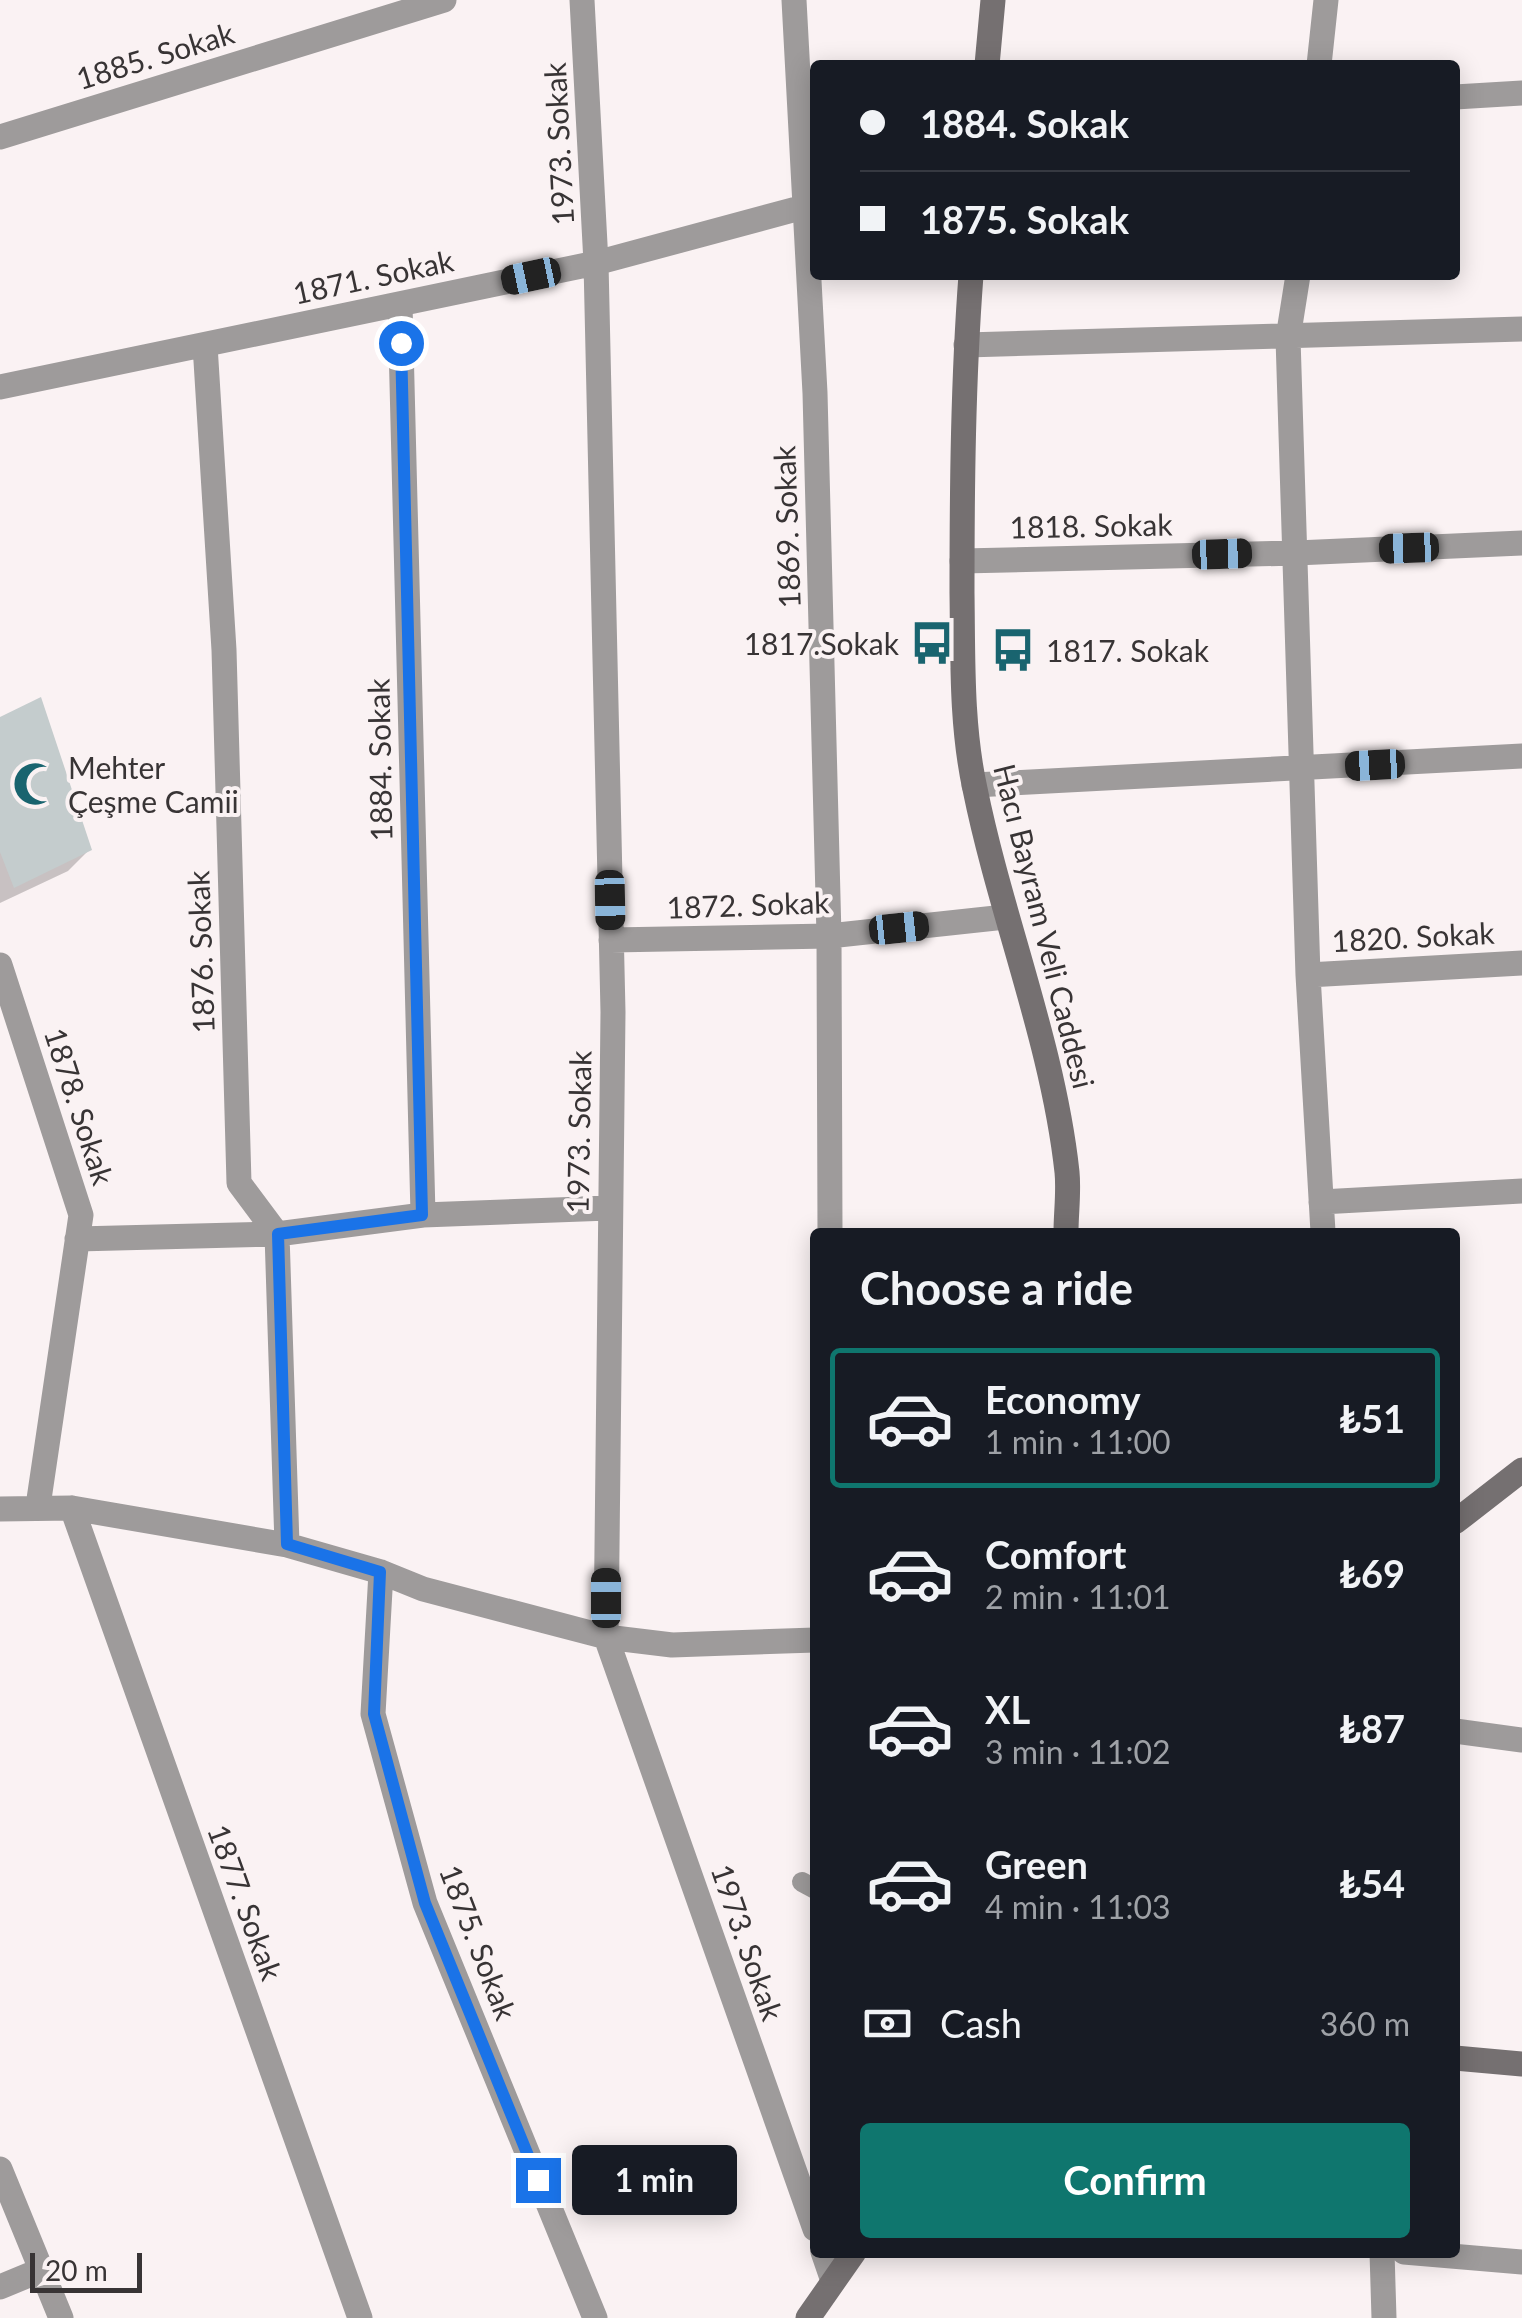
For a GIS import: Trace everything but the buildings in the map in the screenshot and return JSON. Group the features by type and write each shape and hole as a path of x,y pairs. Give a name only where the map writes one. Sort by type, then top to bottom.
{"main road":[{"path":"988,60 993,0"},
{"name":"Hacı Bayram Veli Caddesi","path":"970,280 962,561 963,692 974,785 1062,1135 1068,1176 1066,1228"},
{"path":"1460,1518 1522,1470"},
{"path":"1460,2058 1522,2064"},
{"path":"808,2318 850,2258"}],"street":[{"name":"1885. Sokak","path":"0,137 444,0"},
{"name":"1973. Sokak","path":"582,0 596,263 611,940 606,1636 810,2215"},
{"name":"1869. Sokak","path":"794,0 810,206"},
{"path":"1320,60 1326,0"},
{"path":"1460,98 1522,93"},
{"name":"1871. Sokak","path":"0,387 596,263 810,206"},
{"name":"1869. Sokak","path":"812,280 829,936 830,1228"},
{"path":"1297,280 1288,338 1308,974 1323,1228"},
{"name":"1884. Sokak","path":"400,304 422,1215"},
{"path":"966,345 1522,329"},
{"name":"1876. Sokak","path":"205,344 224,650 239,1183 278,1234"},
{"name":"1818. Sokak","path":"962,561 1522,543"},
{"path":"974,785 1522,756"},
{"name":"1872. Sokak","path":"611,940 829,936 1005,916"},
{"name":"1820. Sokak","path":"1308,974 1522,963"},
{"name":"1878. Sokak","path":"0,965 81,1216 38,1506"},
{"path":"1321,1202 1522,1191"},
{"path":"77,1239 278,1234 422,1215 609,1208"},
{"path":"278,1234 287,1544"},
{"path":"0,1509 72,1508 287,1544 422,1589 606,1636 672,1646 810,1640"},
{"name":"1877. Sokak","path":"72,1508 360,2318"},
{"name":"1875. Sokak","path":"380,1572 374,1714 425,1903 595,2318"},
{"path":"1460,1732 1522,1740"},
{"path":"0,2169 61,2318"},
{"path":"1460,2257 1522,2262"},
{"path":"825,2258 833,2281"},
{"path":"1382,2258 1384,2318"},
{"path":"0,2287 41,2270"}],"place":[{"name":"1817.Sokak","path":"932,643"},
{"name":"1817. Sokak","path":"1013,650"},
{"name":"Mehter Çeşme Camii","path":"35,784"}],"route":[{"path":"401,343 422,1215 278,1234 287,1544 380,1572 374,1714 425,1903 538,2180"}]}
